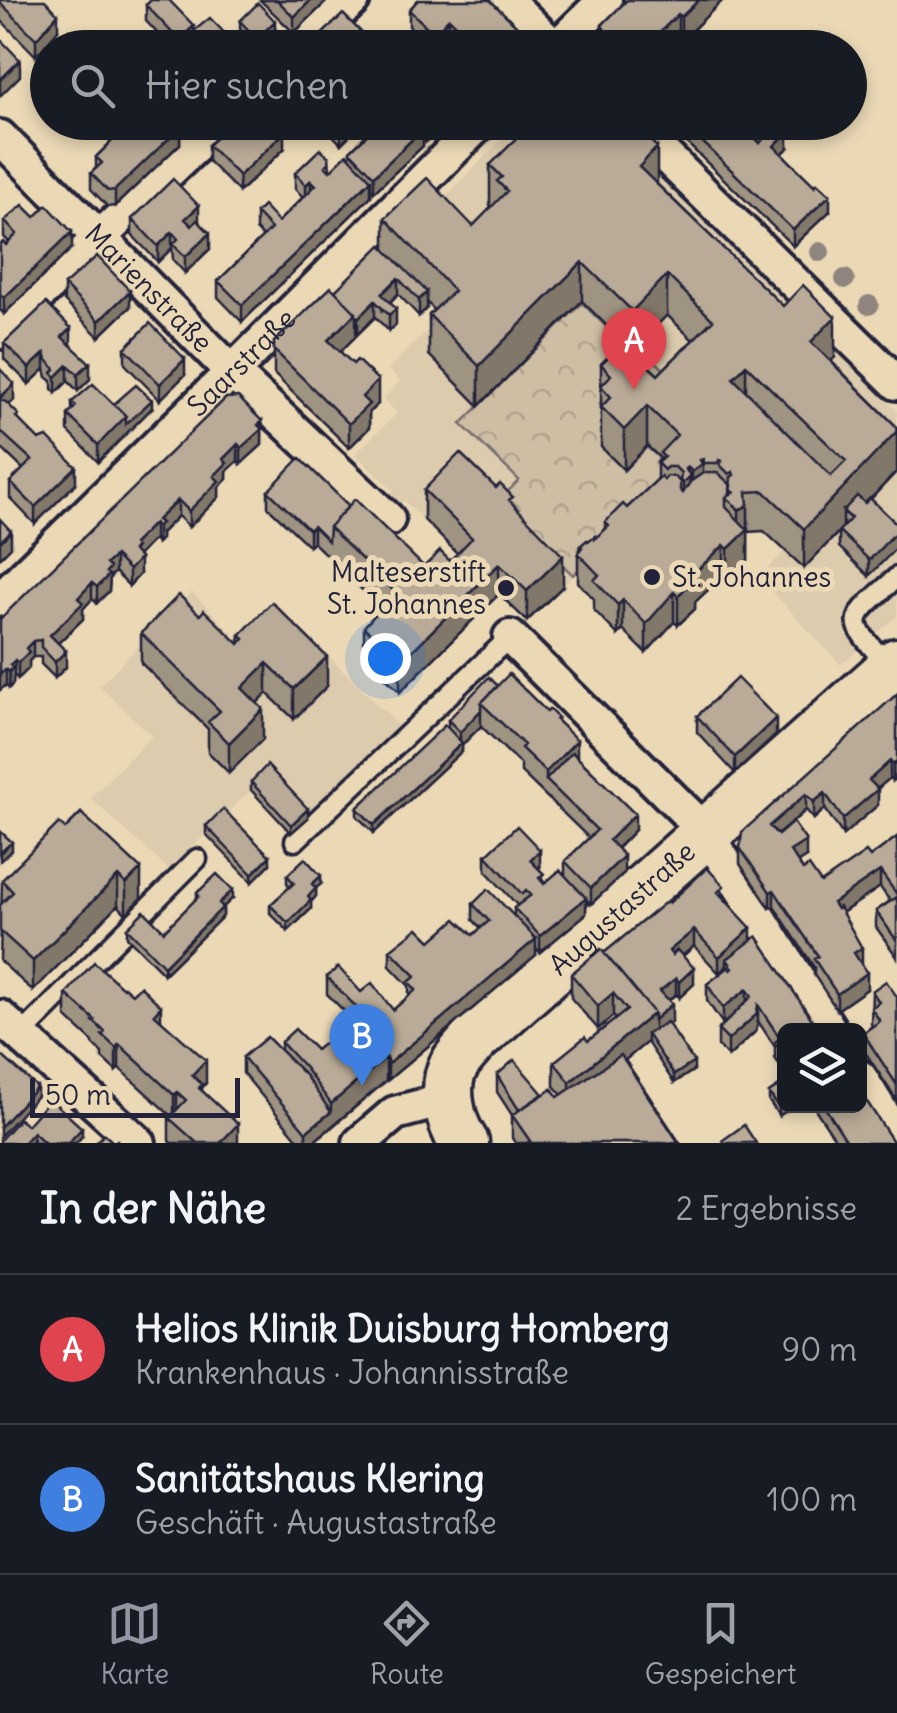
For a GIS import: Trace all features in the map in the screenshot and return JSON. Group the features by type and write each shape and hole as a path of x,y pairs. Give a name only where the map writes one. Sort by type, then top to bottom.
{"street":[{"path":"321,30 353,0"},
{"path":"506,0 537,30"},
{"path":"574,30 605,0"},
{"name":"Marienstraße","path":"0,137 232,372 388,520"},
{"path":"0,332 202,140"},
{"name":"Saarstraße","path":"0,599 463,140"},
{"path":"650,140 897,383"},
{"path":"510,637 706,832 826,1023"},
{"name":"Augustastraße","path":"448,1099 452,1067 475,1039 894,666"},
{"path":"10,1026 139,1143"},
{"path":"867,1088 897,1137"},
{"path":"360,1143 395,1113 448,1099 464,1143"}],"lane":[{"path":"894,666 858,632 856,622 858,613 897,577"},
{"path":"296,841 510,637"},
{"path":"10,1026 197,859"}],"shaded area":[{"path":"501,140 621,140 897,411 897,616 841,665 759,578 784,551 763,531 747,532 748,545 742,550 661,485 563,586 424,520 404,501 400,504 390,494 393,490 355,454 397,413 383,399 400,381 388,369 441,317 385,258"},
{"path":"192,592 242,643 279,607 401,728 308,818 267,774 169,870 90,798 152,736 99,686"}],"green space":[{"path":"582,303 631,351 639,345 683,388 624,381 600,404 611,414 600,425 611,436 601,447 624,470 647,447 673,471 573,575 498,502 519,480 461,424"}],"building":[{"path":"45,0 58,14 44,30 30,33 0,2"},
{"path":"151,0 169,0 194,26 190,30 170,30 146,5"},
{"path":"277,0 311,0 294,17"},
{"path":"418,0 490,0 517,30 461,30 449,18 438,30 430,30 409,10"},
{"path":"627,0 699,0 662,30 605,30 602,25"},
{"path":"258,3 275,21 266,30 248,30 240,21"},
{"path":"343,14 359,30 327,30"},
{"path":"210,18 222,30 195,30"},
{"path":"0,39 20,60 0,80"},
{"path":"113,140 167,140 115,190 108,191 91,173 102,163 96,157"},
{"path":"213,140 277,140 239,176 208,145"},
{"path":"361,140 412,140 374,176 350,151"},
{"path":"515,140 650,140 657,147 639,167 783,306 803,285 835,317 811,342 897,431 804,529 764,491 747,492 748,505 739,510 726,497 734,492 730,490 734,475 720,465 722,461 700,460 702,464 692,472 688,467 685,469 690,475 683,483 680,481 681,473 675,467 664,470 657,463 664,457 660,453 677,435 647,406 624,430 601,407 611,397 601,386 611,375 601,364 623,342 658,375 713,320 667,275 632,311 582,262 479,366 429,315 454,291 385,218 427,178 473,226 507,191 497,181 502,177 490,165","holes":["746,365 846,461 831,476 733,378"]},
{"path":"700,140 780,140 774,146 815,186 817,183 830,195 793,230"},
{"path":"320,149 329,157 325,166 330,171 347,154 371,180 242,305 218,281 271,229 256,213 263,206 278,222 316,185 311,180 306,185 295,173"},
{"path":"173,179 199,206 185,219 192,226 197,220 210,233 185,257 173,244 178,239 172,232 158,246 132,219"},
{"path":"23,205 35,217 47,205 72,232 4,298 0,294 0,245 6,245 17,234 4,221"},
{"path":"381,245 427,292 419,300 398,278 382,294 396,309 389,315 375,301 358,318 335,291"},
{"path":"97,256 130,291 99,321 64,285"},
{"path":"331,287 356,313 328,340 353,364 357,360 378,380 362,397 369,404 349,424 274,350 274,342"},
{"path":"46,303 71,328 62,337 90,363 78,374 68,365 56,377 45,353 29,368 4,343"},
{"path":"150,323 185,359 160,384 125,348"},
{"path":"0,369 14,384 0,398"},
{"path":"93,384 126,416 98,445 68,415 76,406 72,402"},
{"path":"136,385 152,400 126,424 126,416 114,404"},
{"path":"238,397 262,421 258,425 262,429 223,459 227,463 214,476 219,481 189,511 178,500 157,520 161,523 157,527 154,523 133,544 133,551 140,558 129,570 115,556 106,564 109,575 97,587 92,583 78,598 83,603 50,635 66,651 55,662 41,647 41,640 33,641 26,648 29,652 10,665 13,668 9,672 6,669 0,674 0,619 226,398"},
{"path":"0,400 19,415 16,417 39,440 47,437 76,467 35,507 10,482 32,460 0,431"},
{"path":"460,453 496,488 500,484 513,497 509,500 563,556 527,591 499,564 400,663 364,627 395,592 329,527 355,499 424,567 440,551 450,561 472,538 424,490"},
{"path":"300,458 349,506 329,527 328,541 313,526 309,530 268,491"},
{"name":"St. Johannes","path":"703,473 718,473 731,485 726,507 748,530 728,549 724,545 692,575 695,579 678,596 674,592 646,624 623,600 618,605 594,580 599,575 578,553 580,546 595,539 623,504 627,508 661,476 664,480 667,476 675,477 683,493"},
{"path":"857,496 865,503 870,498 897,524 897,531 869,560 839,531 851,518 843,511"},
{"path":"0,519 11,531 0,542"},
{"path":"179,595 200,615 204,610 239,644 244,639 240,635 272,602 327,657 294,689 267,663 242,688 263,709 229,743 208,722 220,711 141,633"},
{"path":"509,674 577,740 546,772 481,703"},
{"path":"489,677 498,686 460,732 448,720"},
{"path":"737,678 776,718 735,757 697,716"},
{"path":"897,694 897,761 893,765 890,761 869,780 878,789 843,819 825,793 814,802 806,794 769,826 778,835 793,822 806,841 790,851 803,870 809,866 821,883 866,852 870,857 897,837 897,892 880,871 833,903 862,948 854,953 867,973 837,994 814,959 818,956 740,848 742,832"},
{"path":"445,725 462,743 374,825 357,808"},
{"path":"572,752 635,814 609,840 624,856 591,888 565,861 597,830 546,780"},
{"path":"267,765 308,809 291,825 251,782"},
{"path":"223,809 270,856 252,874 206,826"},
{"path":"81,813 141,869 126,884 118,876 33,961 0,931 0,905 13,892 2,880 59,823 65,829"},
{"path":"517,826 540,850 530,860 544,874 539,878 544,884 560,870 586,898 540,936 514,908 531,895 526,890 522,894 486,855"},
{"path":"0,831 12,842 0,853"},
{"path":"305,858 321,876 312,884 316,888 308,897 311,900 288,923 270,905 294,883 287,875"},
{"path":"707,868 724,886 718,892 751,928 719,957 694,930 669,951 672,955 677,950 694,968 679,982 676,978 660,991 672,1004 654,1020 654,1013 604,953"},
{"path":"217,874 233,890 219,903 223,907 164,966 127,928 144,911 164,931"},
{"path":"488,889 536,939 388,1064 364,1034 377,1023 327,977 338,967 361,992 372,983 393,1010 416,990 409,982 416,976 390,950 418,928 431,941 456,919 473,935 489,921 473,904"},
{"path":"897,897 897,941 876,911"},
{"path":"757,936 814,1023 777,1023 777,1034 758,1005 756,1015 728,1040 718,1030 752,996 747,989 723,1008 707,984 733,968 727,959"},
{"path":"601,949 654,1013 570,1082 554,1062 627,1010 613,993 598,1006 571,974"},
{"path":"94,962 132,994 140,986 161,1006 154,1014 206,1060 192,1075 202,1084 199,1088 238,1124 220,1143 197,1143 169,1118 186,1100 177,1092 174,1095 119,1044 116,1048 102,1035 105,1032 95,1020 66,994"},
{"path":"886,981 897,997 897,1085 867,1039 867,1030 880,1021 871,1008 879,1002 872,991"},
{"path":"351,1021 386,1057 331,1104 281,1042 295,1029 316,1050"},
{"path":"667,1022 694,1062 674,1075 647,1034"},
{"path":"267,1037 305,1075 331,1112 306,1132 243,1057"},
{"path":"0,1054 37,1087 0,1127"},
{"path":"621,1055 679,1143 527,1143 530,1141 512,1115 552,1089 558,1097"},
{"path":"514,1060 543,1094 519,1110 497,1075"},
{"path":"777,1088 777,1105 769,1093"},
{"path":"50,1099 82,1128 68,1143 45,1143 33,1132 23,1143 0,1143 19,1119 27,1125"},
{"path":"867,1102 894,1143 848,1143 829,1113 867,1113"},
{"path":"744,1125 756,1143 725,1143 723,1140"},
{"path":"104,1134 114,1143 96,1143"}],"place":[{"name":"Helios Klinik Duisburg Homberg","path":"634,390"},
{"name":"St. Johannes","path":"652,577"},
{"name":"Malteserstift St. Johannes","path":"506,588"},
{"name":"Sanitätshaus Klering","path":"362,1086"}]}
